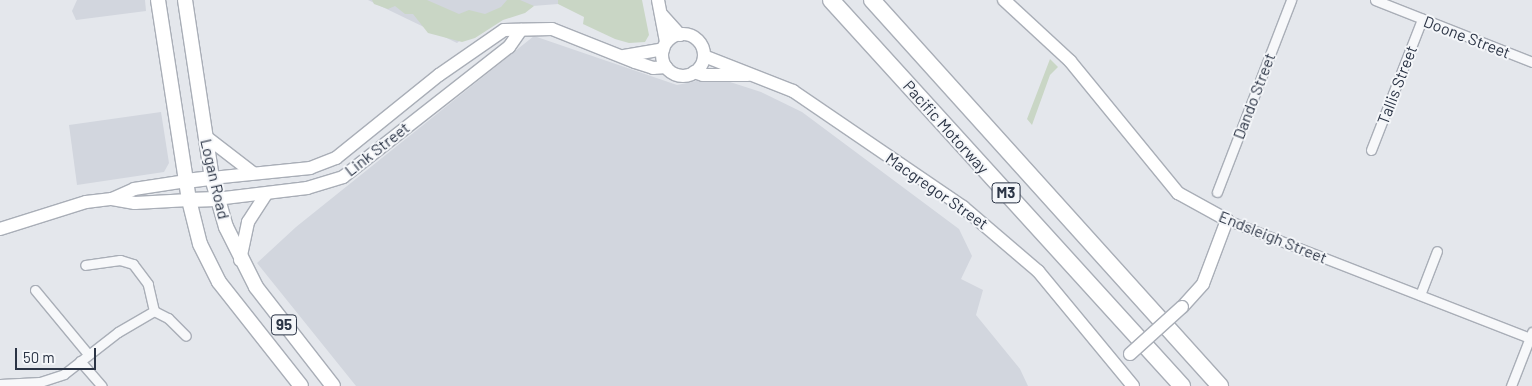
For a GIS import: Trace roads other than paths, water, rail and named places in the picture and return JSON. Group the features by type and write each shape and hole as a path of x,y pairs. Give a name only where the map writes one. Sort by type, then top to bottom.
{"highway":[{"name":"Pacific Motorway","path":"831,0 1182,386"},
{"name":"Pacific Motorway","path":"872,0 1220,386"}],"main road":[{"name":"Logan Road","path":"158,0 195,231 211,270 301,386"},
{"name":"Logan Road","path":"185,0 216,199 240,260 270,306 333,386"},
{"name":"Link Street","path":"186,182 212,178"},
{"name":"Link Street","path":"189,200 216,199"}],"street":[{"path":"658,0 662,15 666,67 682,76 694,72 704,56 696,39 680,35 662,15"},
{"name":"Dando Street","path":"1217,192 1291,0"},
{"name":"Doone Street","path":"1375,0 1532,62"},
{"name":"Endsleigh Street","path":"1008,1 1070,60 1178,194 1227,220 1420,295 1531,335"},
{"name":"Tallis Street","path":"1371,150 1422,19"},
{"name":"Link Street","path":"212,178 310,168 336,158 491,37 504,30 552,30 653,68 666,67"},
{"name":"Link Street","path":"216,199 318,186 343,177 509,47 521,30"},
{"path":"624,56 665,46 680,35"},
{"name":"Macgregor Street","path":"704,56 793,92 971,212 1038,271 1132,386"},
{"name":"Macgregor Street","path":"694,72 703,76 748,75"},
{"path":"205,136 253,173"},
{"name":"Link Street","path":"0,229 62,208 112,199 134,189 186,182"},
{"path":"240,260 248,222 266,194"},
{"name":"Link Street","path":"112,199 135,203 189,200"},
{"path":"1117,367 1182,307 1203,284 1227,220"},
{"path":"1420,295 1437,250"},
{"path":"85,265 120,260 134,264 148,284 154,311"},
{"path":"35,290 88,354"},
{"path":"154,311 168,318 186,336"},
{"path":"0,383 54,378 154,311"},
{"path":"1511,386 1531,335"},
{"path":"80,361 102,386"}]}
